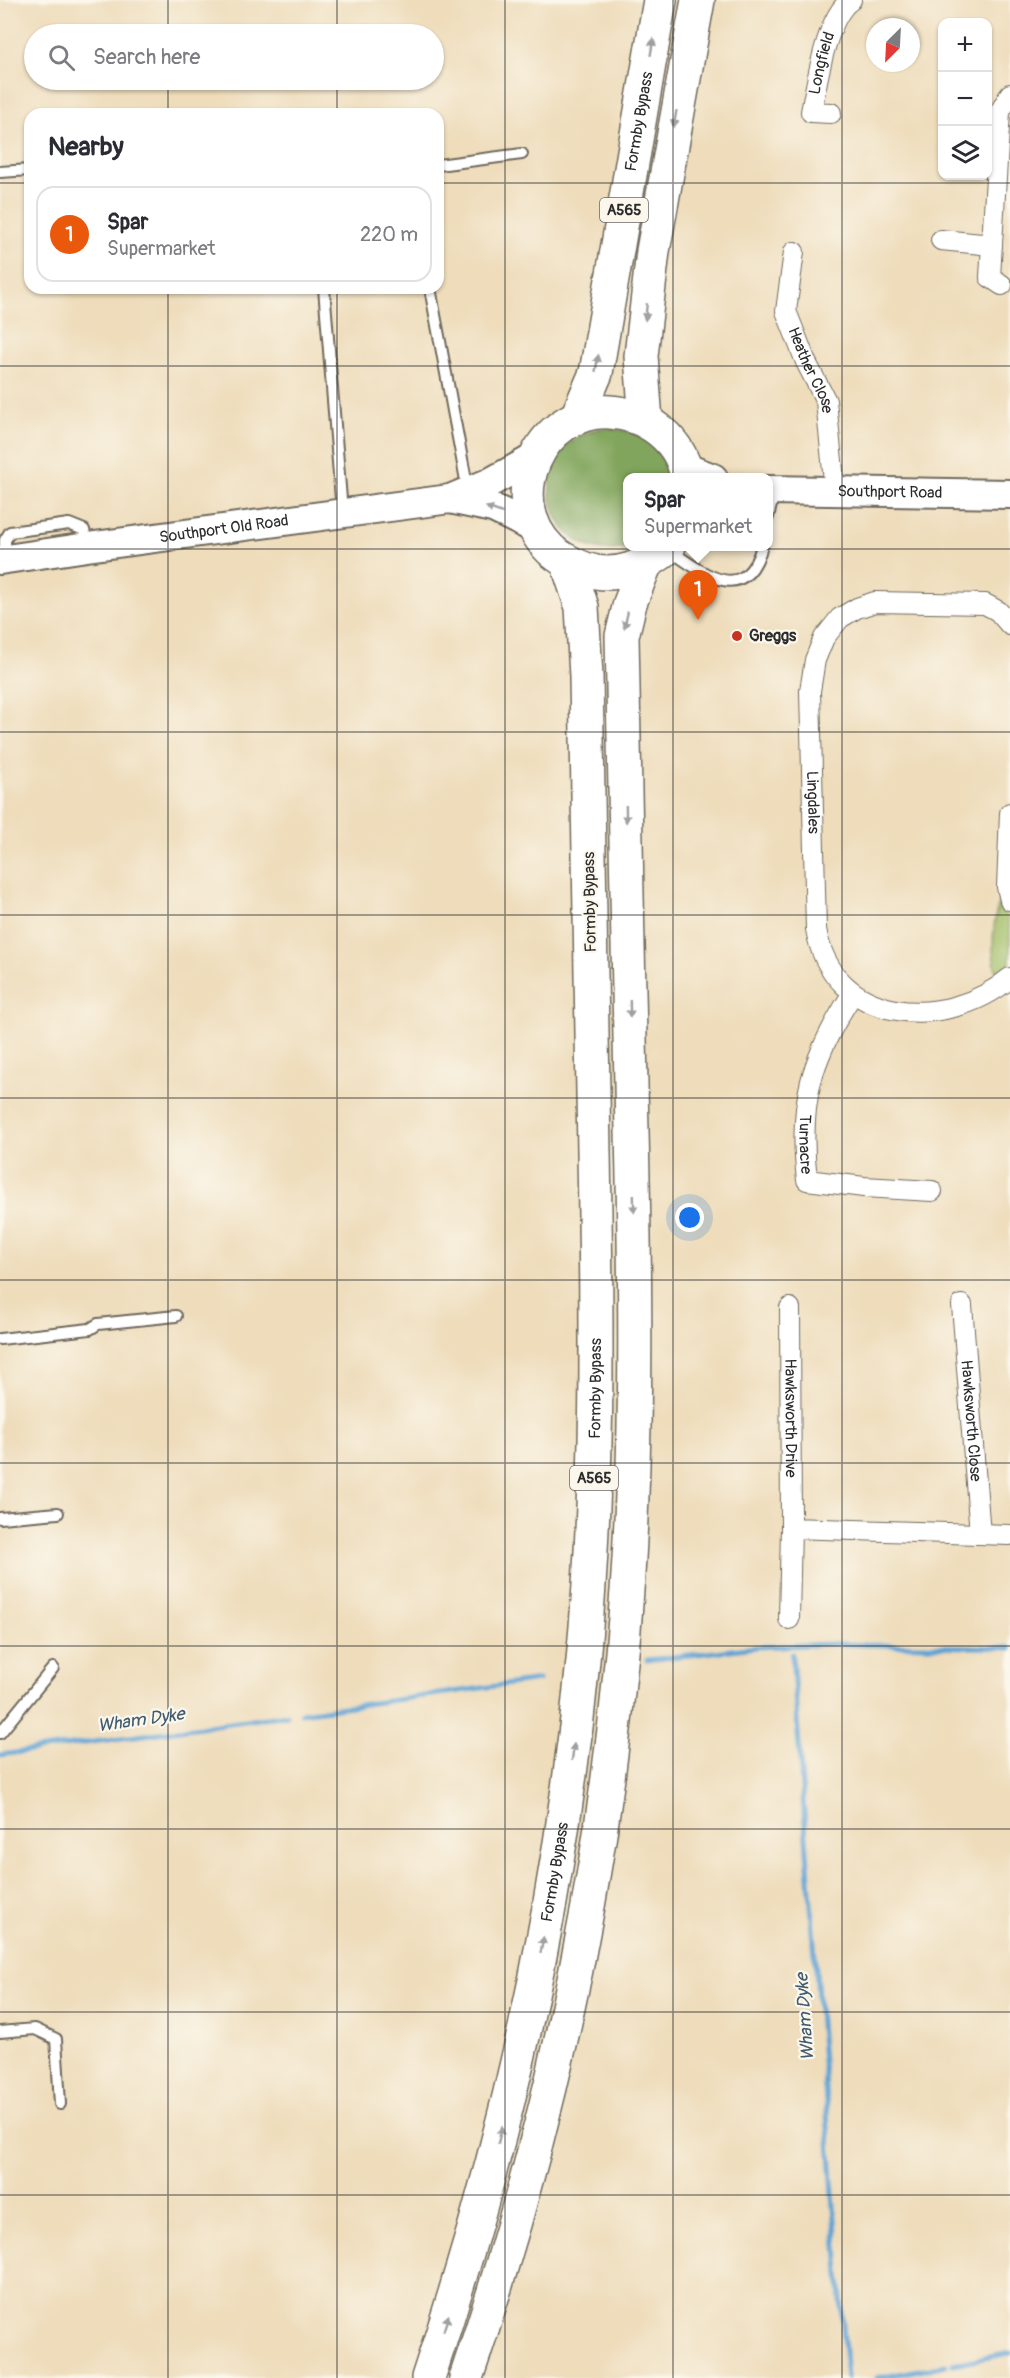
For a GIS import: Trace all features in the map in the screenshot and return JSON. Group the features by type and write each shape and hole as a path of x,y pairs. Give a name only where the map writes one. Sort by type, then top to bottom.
{"highway":[{"name":"Formby Bypass","path":"577,417 596,373 660,0"},
{"name":"A565","path":"646,421 641,356 653,251 698,0"},
{"name":"A565","path":"660,553 619,573 592,572 567,562 549,548 536,529 528,506 527,482 534,458 545,441 559,427 577,417 600,411 623,413 646,421 663,433 694,473"},
{"name":"A565","path":"466,2378 488,2311 534,2150 572,1987 602,1820 622,1652 634,1456 635,1258 622,636 630,603 660,553"},
{"name":"Formby Bypass","path":"428,2378 455,2295 500,2137 536,1978 565,1819 584,1659 595,1453 595,1225 586,676 582,607 567,562"}],"street":[{"name":"Longfield","path":"831,113 811,111 827,39 843,5 851,0"},
{"path":"1002,285 990,277 1000,112 1010,94"},
{"path":"941,240 992,245"},
{"name":"Heather Close","path":"794,252 786,311 806,362 826,401 835,491"},
{"path":"459,495 534,458"},
{"name":"Southport Road","path":"773,490 1010,494"},
{"path":"459,495 493,508 536,529"},
{"name":"Southport Old Road","path":"3,560 459,495"},
{"name":"Lingdales","path":"1010,625 998,611 985,604 875,602 840,618 824,638 815,660 810,691 815,915 818,943 835,975 853,993 882,1007 906,1013 939,1010 974,1001 1000,987 1010,978"},
{"path":"1010,813 1007,887 1010,900"},
{"name":"Turnacre","path":"853,993 822,1046 811,1076 806,1108 807,1180 864,1187 932,1191"},
{"name":"Hawksworth Close","path":"962,1305 980,1534"},
{"name":"Hawksworth Drive","path":"789,1619 790,1308"},
{"path":"791,1528 1010,1535"}],"lane":[{"path":"444,164 522,154"},
{"path":"0,172 24,170"},
{"path":"324,294 342,512"},
{"path":"431,294 459,495"},
{"path":"660,553 723,581 733,582 743,579 753,570 760,551"},
{"path":"0,1339 90,1329 99,1324 176,1316"},
{"path":"0,1518 58,1513"},
{"path":"0,1733 53,1668"},
{"path":"0,2032 34,2029 56,2039 60,2104"}],"green space":[{"path":"600,428 625,430 636,434 654,445 667,464 670,473 623,473 623,549 600,550 576,540 557,518 552,504 551,475 556,461 564,448 586,433"},
{"path":"1002,894 1010,929 1010,968 999,977 994,959 993,936 996,913"}],"waterway":[{"path":"647,1660 756,1647 836,1644 1010,1648"},
{"name":"Wham Dyke","path":"792,1654 847,2378"},
{"path":"301,1713 539,1680"},
{"name":"Wham Dyke","path":"0,1755 287,1715"},
{"name":"Wham Dyke","path":"953,2364 1010,2353"},
{"name":"Wham Dyke","path":"877,2378 946,2365"}],"place":[{"name":"Spar","path":"698,620"},
{"name":"Greggs","path":"737,636"}]}
